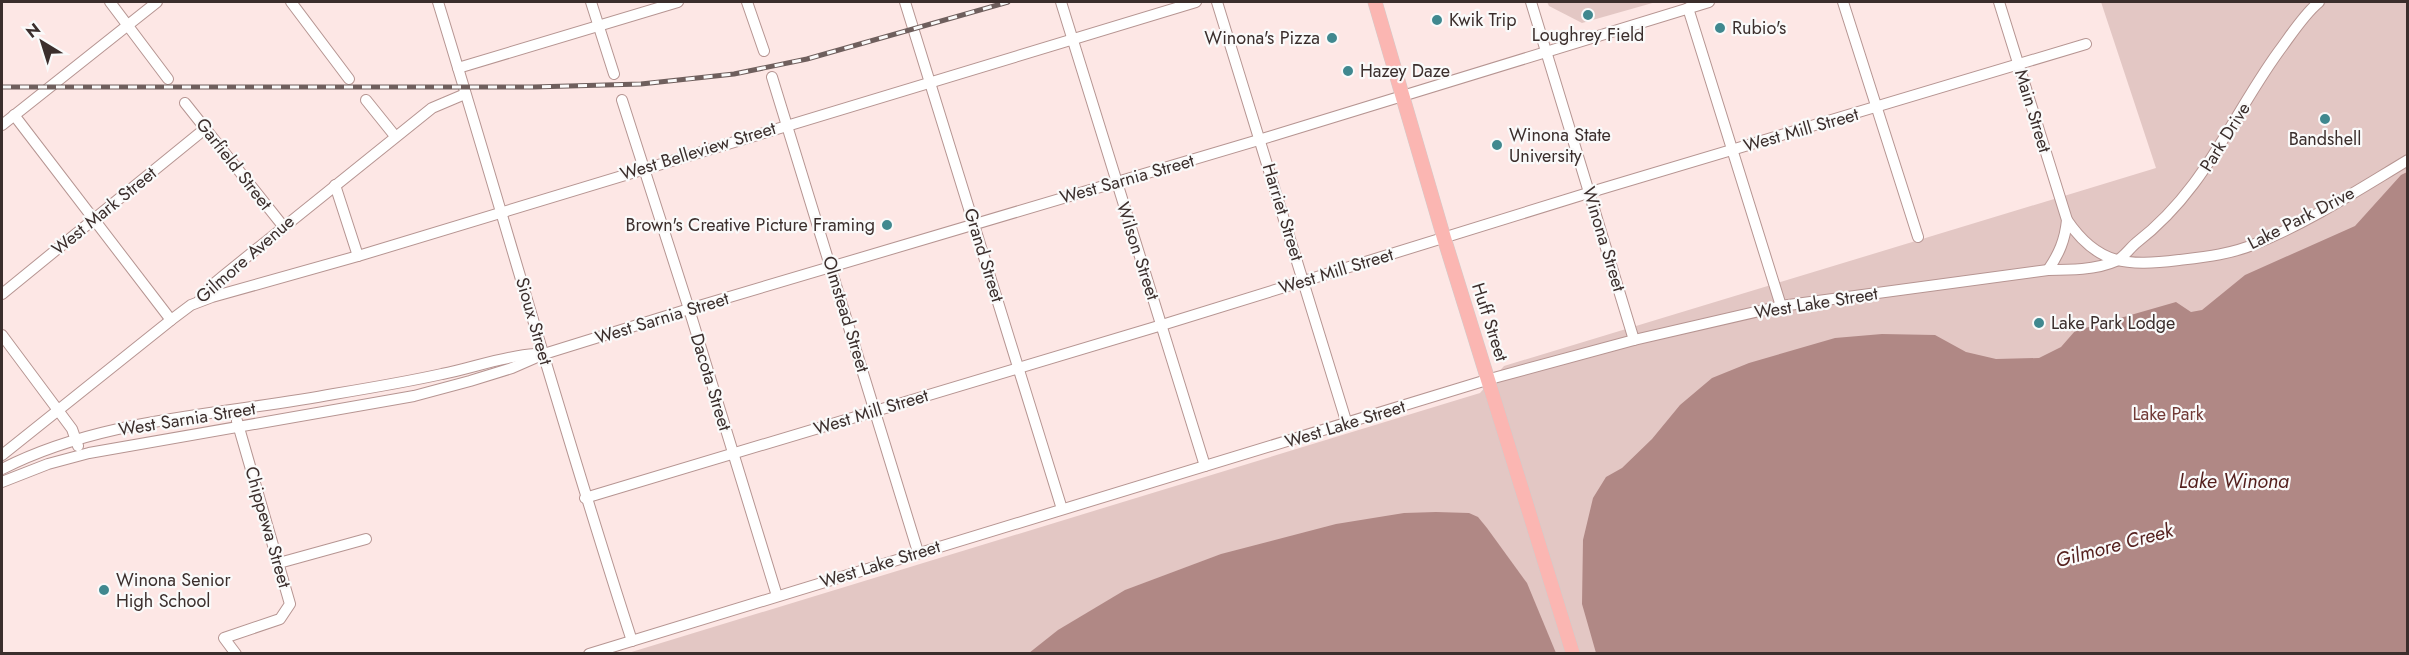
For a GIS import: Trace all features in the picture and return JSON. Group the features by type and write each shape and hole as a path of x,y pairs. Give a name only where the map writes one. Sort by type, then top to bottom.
{"main road":[{"name":"Huff Street","path":"1375,2 1444,238 1574,654"}],"street":[{"path":"110,2 168,79"},
{"path":"2,125 157,2"},
{"path":"291,2 349,79"},
{"name":"Sioux Street","path":"438,2 502,211 585,498 632,640"},
{"path":"591,2 614,74"},
{"path":"458,68 678,2"},
{"path":"747,2 764,51"},
{"name":"Grand Street","path":"905,2 1062,509"},
{"name":"Wilson Street","path":"1061,2 1205,466"},
{"name":"West Belleview Street","path":"199,301 358,256 787,124 1196,2"},
{"name":"Harriet Street","path":"1217,2 1347,424"},
{"name":"Winona Street","path":"1531,2 1634,340"},
{"name":"West Sarnia Street","path":"2,482 81,455 132,444 414,396 512,368 544,354 689,309 1403,96 1709,2"},
{"path":"1843,2 1918,237"},
{"name":"Main Street","path":"1999,2 2067,220 2087,246 2117,261"},
{"name":"Park Drive","path":"2117,261 2159,225 2180,203 2219,147 2264,72 2319,2"},
{"path":"1688,8 1780,306"},
{"name":"West Mill Street","path":"585,498 2086,44"},
{"name":"Olmstead Street","path":"772,77 918,552"},
{"name":"Gilmore Avenue","path":"2,455 171,320 199,301 211,286 282,226 395,136 432,108 465,94"},
{"path":"366,100 395,136"},
{"name":"Dacota Street","path":"622,100 777,596"},
{"name":"Garfield Street","path":"185,103 282,226"},
{"path":"14,115 171,320"},
{"name":"West Mark Street","path":"2,294 206,128"},
{"name":"Lake Park Drive","path":"2117,261 2140,265 2209,256 2253,245 2331,207 2408,159"},
{"path":"335,185 358,256"},
{"name":"Main Street","path":"2048,270 2059,254 2066,237 2067,220"},
{"name":"West Lake Street","path":"589,654 918,552 1490,380 1634,340 1780,306 2048,270 2072,270 2117,261"},
{"path":"2,335 72,429 81,455"},
{"name":"West Sarnia Street","path":"5,467 76,440 107,432 443,374 510,357 544,354"},
{"name":"Chippewa Street","path":"234,411 290,604 280,619 224,638 236,654"},
{"path":"279,563 366,539"}],"green space":[{"name":"Loughrey Field","path":"1547,2 1656,2 1582,23 1549,6"},
{"name":"Lake Park","path":"2101,2 2407,2 2407,653 625,654 1480,393 1504,366 2156,168"}],"water":[{"name":"Lake Winona","path":"2407,172 2407,653 1596,653 1582,604 1583,540 1593,498 1606,477 1622,468 1652,439 1680,405 1712,378 1749,363 1835,338 1882,334 1935,335 1966,352 1996,359 2039,358 2061,347 2075,331 2176,302 2191,312 2202,310 2245,275 2355,226 2401,175"},
{"path":"1404,513 1469,513 1478,517 1527,583 1556,653 1029,653 1058,630 1125,590 1221,554 1336,524"}],"railway":[{"path":"2,87 533,87 641,84 734,74 807,59 1008,2"}],"place":[{"name":"Loughrey Field","path":"1588,15"},
{"name":"Kwik Trip","path":"1437,20"},
{"name":"Rubio's","path":"1720,28"},
{"name":"Winona's Pizza","path":"1332,38"},
{"name":"Hazey Daze","path":"1348,71"},
{"name":"Bandshell","path":"2325,119"},
{"name":"Winona State University","path":"1497,145"},
{"name":"Brown's Creative Picture Framing","path":"887,225"},
{"name":"Lake Park Lodge","path":"2039,323"},
{"name":"Winona Senior High School","path":"104,590"}],"water label":[{"name":"Gilmore Creek","path":"2114,545"}]}
